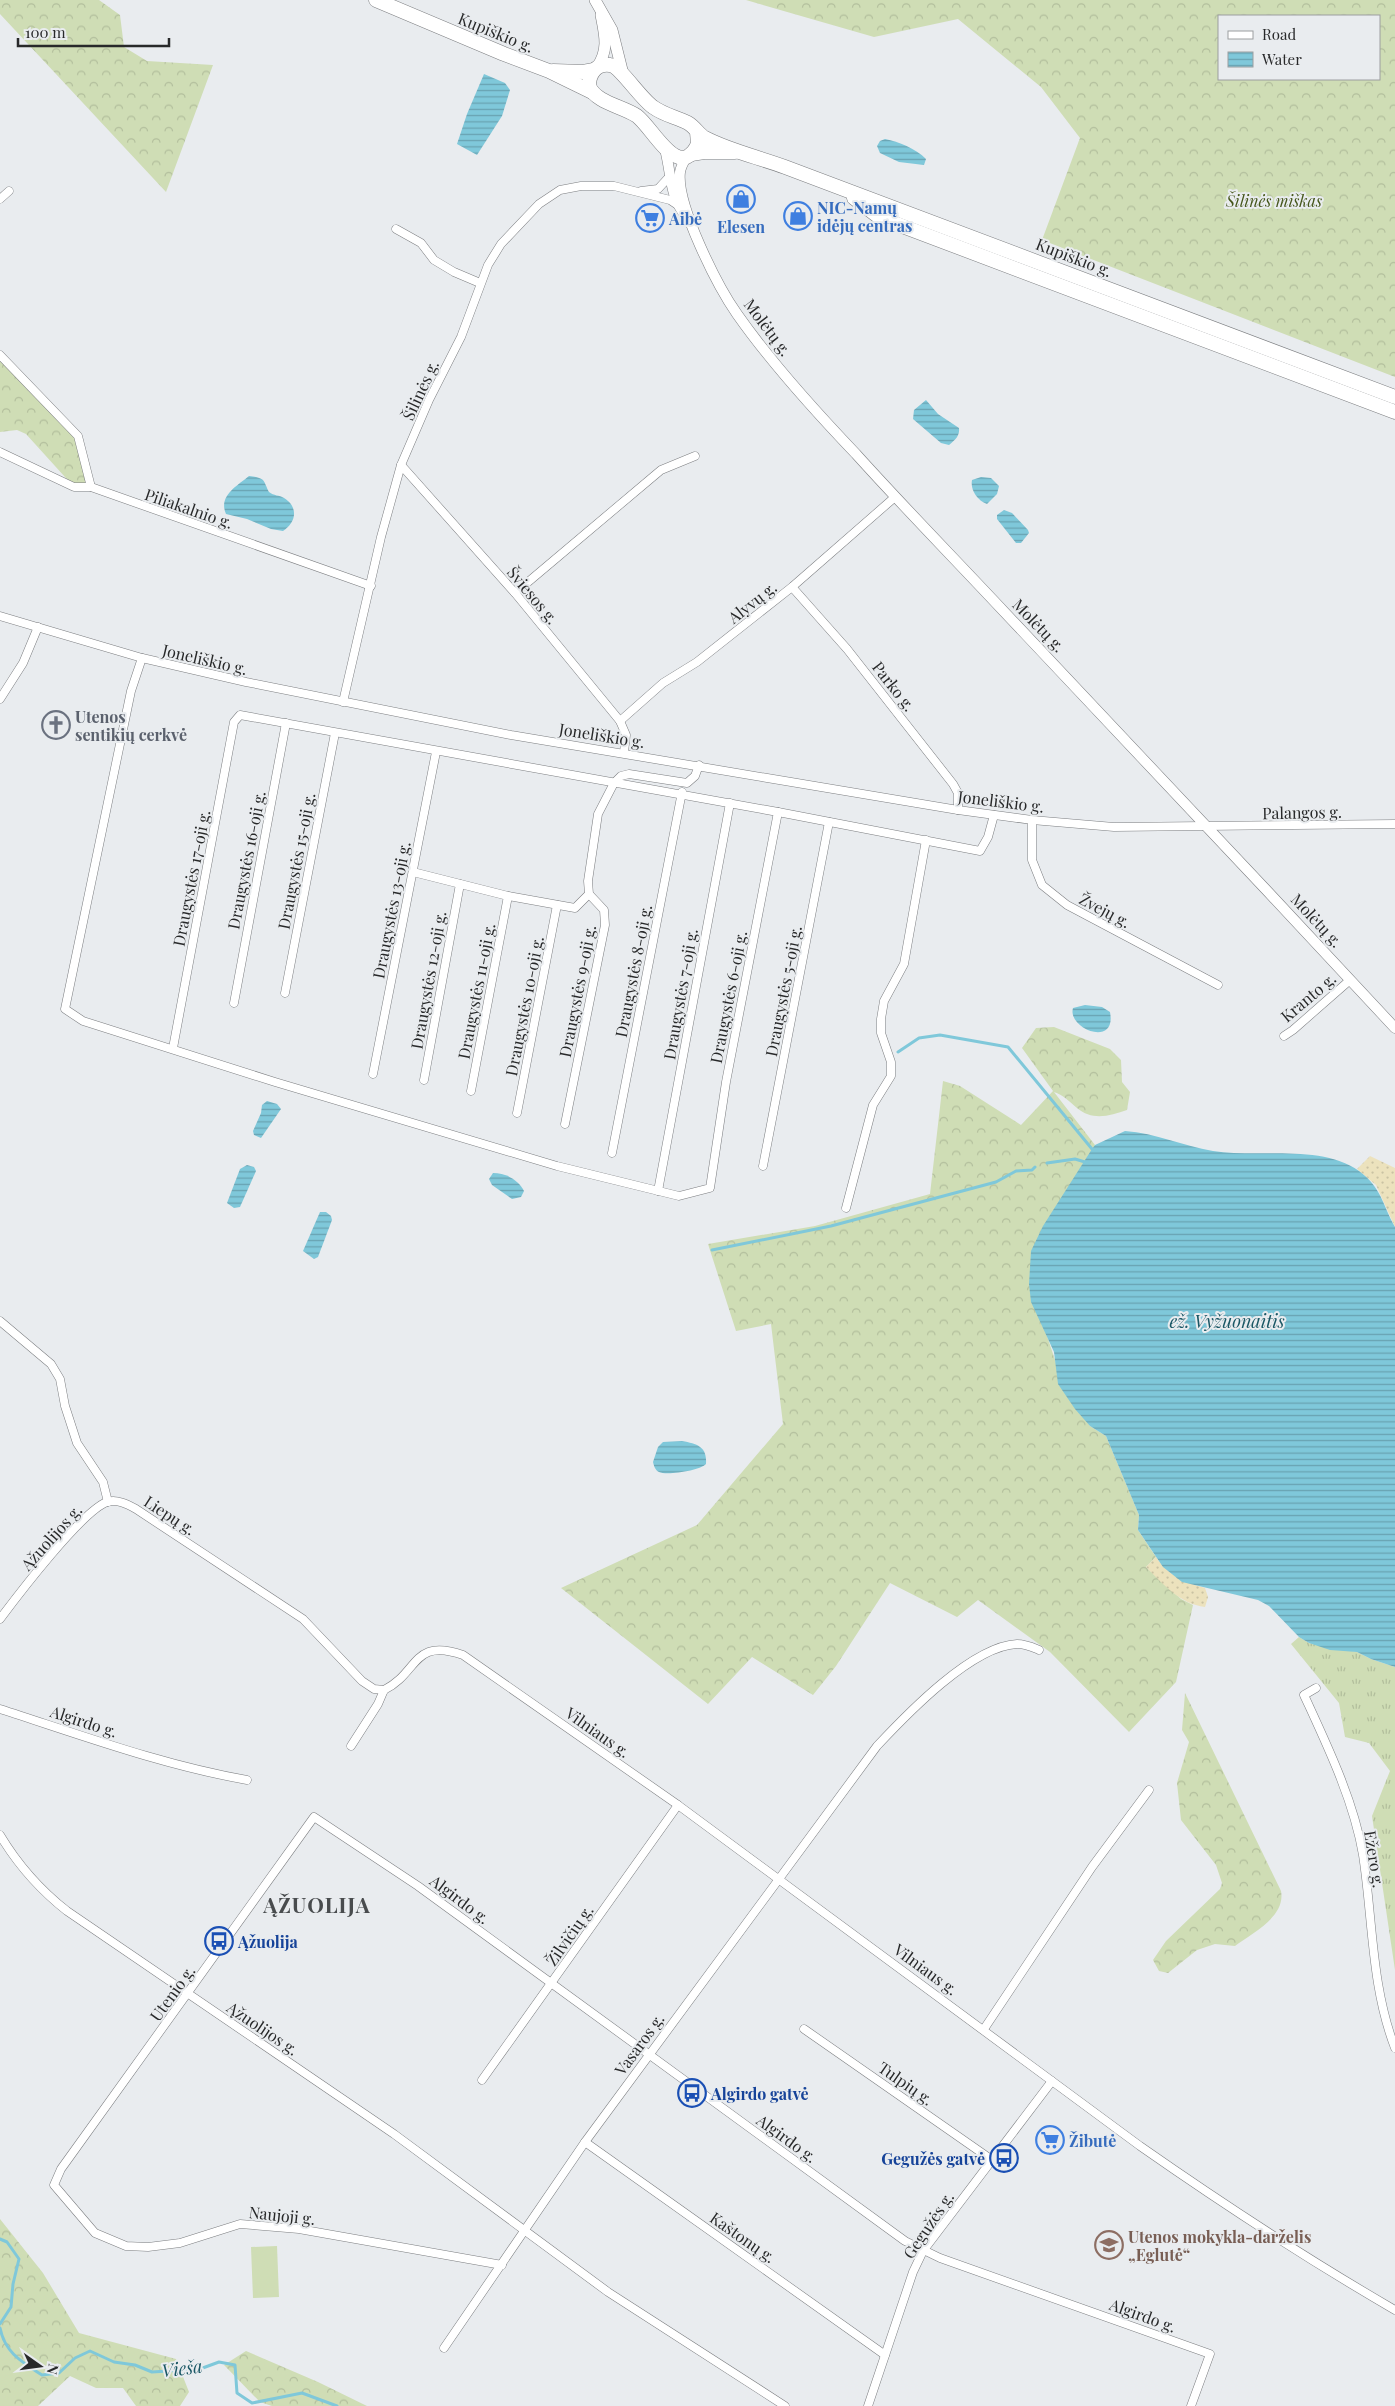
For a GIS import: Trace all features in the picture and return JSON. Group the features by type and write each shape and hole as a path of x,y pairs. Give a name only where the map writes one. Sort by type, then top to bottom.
{"highway":[{"name":"Kupiškio g.","path":"376,0 549,71 592,92 596,97 621,107 638,117 653,132 665,149"},
{"name":"Kupiškio g.","path":"549,71 583,72 612,65 623,74 635,91 650,105 668,116 687,123 697,132 739,152 841,188 1395,397"},
{"path":"592,92 589,80 596,68"},
{"path":"665,149 675,157 689,155 698,144 697,132"},
{"name":"Kupiškio g.","path":"689,155 704,152 739,152"},
{"path":"841,188 879,217 1395,412"}],"main road":[{"path":"596,68 604,57 606,48 597,4"},
{"path":"597,4 612,30 623,74"}],"street":[{"name":"Molėtų g.","path":"665,149 669,177 676,204 690,222"},
{"name":"Molėtų g.","path":"689,155 682,165 680,181 690,222 720,286 741,320 814,409 1209,827 1395,1028"},
{"name":"Šilinės g.","path":"631,190 650,191 658,189 669,177"},
{"name":"Šilinės g.","path":"343,702 381,537 401,465 429,400 461,337 488,265 501,244 539,204 560,190 581,186 614,186 670,200 676,204"},
{"path":"0,199 9,191"},
{"path":"396,229 421,243 434,260 454,272 480,283"},
{"path":"0,354 78,436 91,488"},
{"name":"Piliakalnio g.","path":"0,452 74,488 91,488 371,586"},
{"path":"515,593 661,470 695,456"},
{"name":"Šviesos g.","path":"401,465 515,593 620,721 626,735 624,752"},
{"name":"Alyvų g.","path":"620,721 663,682 697,662 792,587 896,497"},
{"name":"Parko g.","path":"792,587 847,648 954,784 958,793 958,810"},
{"name":"Joneliškio g.","path":"0,616 142,658 205,674 511,735 624,752 994,815 1114,827 1209,827"},
{"path":"0,699 22,663 38,627"},
{"path":"142,658 130,691 65,1009 83,1021 285,1084 547,1163 658,1191"},
{"name":"Draugystės 17-oji g.","path":"173,1048 234,722 240,715 286,724"},
{"path":"286,724 730,803 980,851 988,838 994,815"},
{"name":"Draugystės 16-oji g.","path":"234,1003 286,724"},
{"name":"Draugystės 15-oji g.","path":"284,994 336,733"},
{"name":"Draugystės 13-oji g.","path":"373,1074 436,752"},
{"path":"680,794 687,783 695,776 699,766"},
{"path":"412,872 508,896 575,908 589,894 588,881 598,814 614,783 621,776 629,774 687,783"},
{"name":"Draugystės 8-oji g.","path":"612,1153 680,794"},
{"name":"Draugystės 7-oji g.","path":"658,1191 730,803"},
{"name":"Draugystės 6-oji g.","path":"658,1191 680,1196 710,1188 726,1082 778,812"},
{"name":"Žvejų g.","path":"1032,820 1032,860 1042,885 1067,906 1218,985"},
{"name":"Draugystės 5-oji g.","path":"763,1166 829,822"},
{"name":"Palangos g.","path":"1209,827 1395,824"},
{"path":"846,1208 873,1105 891,1076 891,1062 881,1033 881,1019 884,1001 904,964 926,840"},
{"name":"Draugystės 12-oji g.","path":"424,1080 460,884"},
{"name":"Draugystės 9-oji g.","path":"565,1124 605,925 604,910 589,894"},
{"name":"Draugystės 11-oji g.","path":"471,1091 508,896"},
{"name":"Draugystės 10-oji g.","path":"517,1113 557,905"},
{"name":"Kranto g.","path":"1284,1036 1350,980"},
{"path":"0,1321 51,1364 60,1379 65,1406 78,1443 103,1482 108,1502"},
{"name":"Liepų g.","path":"108,1502 119,1501 136,1509 304,1619 362,1681 374,1689 384,1690"},
{"name":"Ąžuolijos g.","path":"0,1619 82,1520 108,1502"},
{"name":"Vasaros g.","path":"444,2348 585,2142 877,1746 906,1714 973,1660 1016,1644 1028,1645 1039,1650"},
{"name":"Vilniaus g.","path":"384,1690 392,1686 424,1653 443,1650 463,1655 474,1661 678,1805 1052,2081 1213,2197 1310,2260 1395,2310"},
{"name":"Ežero g.","path":"1316,1688 1304,1695 1325,1740 1349,1802 1361,1847 1379,1996 1385,2023 1395,2048"},
{"path":"351,1746 378,1704 384,1690"},
{"name":"Algirdo g.","path":"0,1709 156,1759 247,1780"},
{"path":"984,2029 1092,1867 1150,1790"},
{"name":"Žilvičių g.","path":"482,2080 678,1805"},
{"name":"Algirdo g.","path":"314,1817 418,1886 905,2241 923,2251 1210,2354 1191,2406"},
{"name":"Utenio g.","path":"54,2185 61,2169 314,1817"},
{"name":"Ąžuolijos g.","path":"0,1835 22,1869 47,1895 188,1994 394,2134 524,2229"},
{"name":"Tulpių g.","path":"804,2029 992,2160"},
{"name":"Gegužės g.","path":"868,2406 913,2272 923,2251 1052,2081"},
{"name":"Kaštonų g.","path":"585,2142 885,2354"},
{"name":"Naujoji g.","path":"54,2185 95,2233 126,2246 148,2247 180,2243 240,2224 299,2229 502,2265"},
{"path":"524,2229 608,2292 785,2406"}],"green space":[{"path":"0,0 99,0 120,15 124,47 147,61 213,65 166,192 0,14"},
{"name":"Šilinės miškas","path":"746,0 1395,0 1395,377 1042,240 1080,138 1041,87 958,19 874,37"},
{"path":"0,355 78,436 91,487 74,487 26,434 17,430 0,432"},
{"path":"1054,1027 1110,1049 1121,1060 1122,1082 1130,1092 1127,1110 1114,1114 1095,1116 1083,1112 1054,1092 1095,1145 1085,1162 1045,1330 1056,1363 1090,1426 1106,1436 1139,1515 1138,1530 1156,1557 1146,1567 1181,1599 1193,1605 1176,1682 1129,1732 1050,1652 978,1600 957,1617 890,1583 836,1666 813,1695 752,1657 708,1704 561,1588 697,1525 783,1424 771,1324 736,1331 708,1244 815,1226 930,1194 943,1081 960,1086 1021,1125 1053,1091 1022,1048 1036,1028"},
{"path":"1299,1637 1309,1643 1357,1652 1395,1667 1395,1970 1372,1816 1390,1771 1369,1743 1345,1737 1339,1703 1291,1644"},
{"path":"1185,1693 1281,1891 1281,1900 1278,1909 1266,1923 1235,1946 1215,1944 1197,1950 1168,1973 1159,1971 1153,1960 1166,1941 1220,1889 1222,1883 1216,1865 1181,1820 1177,1783 1189,1742 1182,1730"},
{"path":"0,2219 43,2273 79,2333 176,2359 189,2392 180,2406 136,2406 123,2388 96,2388 70,2376 38,2406 0,2406"},
{"path":"277,2246 279,2297 253,2298 251,2247"},
{"path":"246,2351 318,2382 367,2406 272,2406 260,2402 224,2365"}],"sand":[{"path":"1370,1156 1395,1168 1395,1227 1376,1185 1357,1169"},
{"path":"1156,1557 1166,1569 1177,1577 1205,1588 1208,1597 1205,1607 1180,1598 1146,1567"}],"water":[{"path":"484,74 505,83 510,90 502,116 477,155 457,144"},
{"path":"885,139 917,152 926,159 924,165 899,162 880,153 877,146 880,141"},
{"path":"926,400 938,414 959,428 958,436 949,445 941,443 913,419 914,410"},
{"path":"249,476 261,479 265,482 269,492 284,498 292,506 294,510 293,519 291,524 283,531 271,529 247,519 226,514 225,502 230,492"},
{"path":"981,477 991,478 999,486 997,494 987,504 978,498 972,488 972,480"},
{"path":"1004,510 1012,513 1028,530 1029,533 1021,543 1016,543 997,519 997,515"},
{"path":"1085,1005 1102,1007 1110,1012 1110,1023 1106,1030 1100,1032 1092,1031 1077,1023 1073,1016 1073,1008"},
{"path":"267,1101 277,1104 281,1109 261,1138 254,1135 253,1131 261,1113 262,1105"},
{"name":"ež. Vyžuonaitis","path":"1125,1131 1148,1134 1213,1151 1327,1157 1359,1171 1367,1177 1381,1197 1395,1227 1395,1667 1357,1652 1330,1650 1309,1643 1299,1637 1269,1606 1258,1600 1182,1582 1163,1567 1138,1530 1139,1515 1106,1436 1090,1426 1075,1409 1058,1384 1054,1352 1031,1302 1029,1284 1031,1251 1043,1226 1095,1145"},
{"path":"247,1165 254,1167 256,1171 240,1207 234,1208 227,1203 240,1169"},
{"path":"493,1173 502,1174 515,1180 524,1191 521,1197 512,1199 492,1185 489,1179"},
{"path":"320,1212 326,1212 331,1216 332,1220 318,1257 314,1259 303,1251"},
{"path":"682,1441 700,1447 705,1453 706,1464 684,1472 663,1473 658,1471 653,1462 658,1447 663,1442"}],"waterway":[{"path":"898,1052 919,1038 940,1035 1008,1047 1092,1149"},
{"path":"1047,1163 1075,1159 1085,1162"},
{"path":"712,1250 831,1226 996,1182 1016,1171 1032,1170 1035,1167"},
{"name":"Vieša","path":"0,2239 7,2242 19,2259 13,2284 11,2307 0,2324"},
{"name":"Vieša","path":"0,2328 2,2337 15,2356 42,2375 59,2373 75,2358 90,2351 114,2362 135,2365 152,2372 200,2369 219,2362 235,2365 237,2393 252,2403 302,2393 337,2406"}],"place":[{"name":"Elesen","path":"741,199"},
{"name":"NIC-Namų idėjų centras","path":"798,216"},
{"name":"Aibė","path":"650,218"},
{"name":"Utenos sentikių cerkvė","path":"56,725"},
{"name":"Ąžuolija","path":"219,1941"},
{"name":"Algirdo gatvė","path":"692,2093"},
{"name":"Žibutė","path":"1050,2140"},
{"name":"Gegužės gatvė","path":"1004,2158"},
{"name":"Utenos mokykla-darželis „Eglutė“","path":"1109,2245"}],"district":[{"name":"ĄŽUOLIJA","path":"317,1904"}]}
